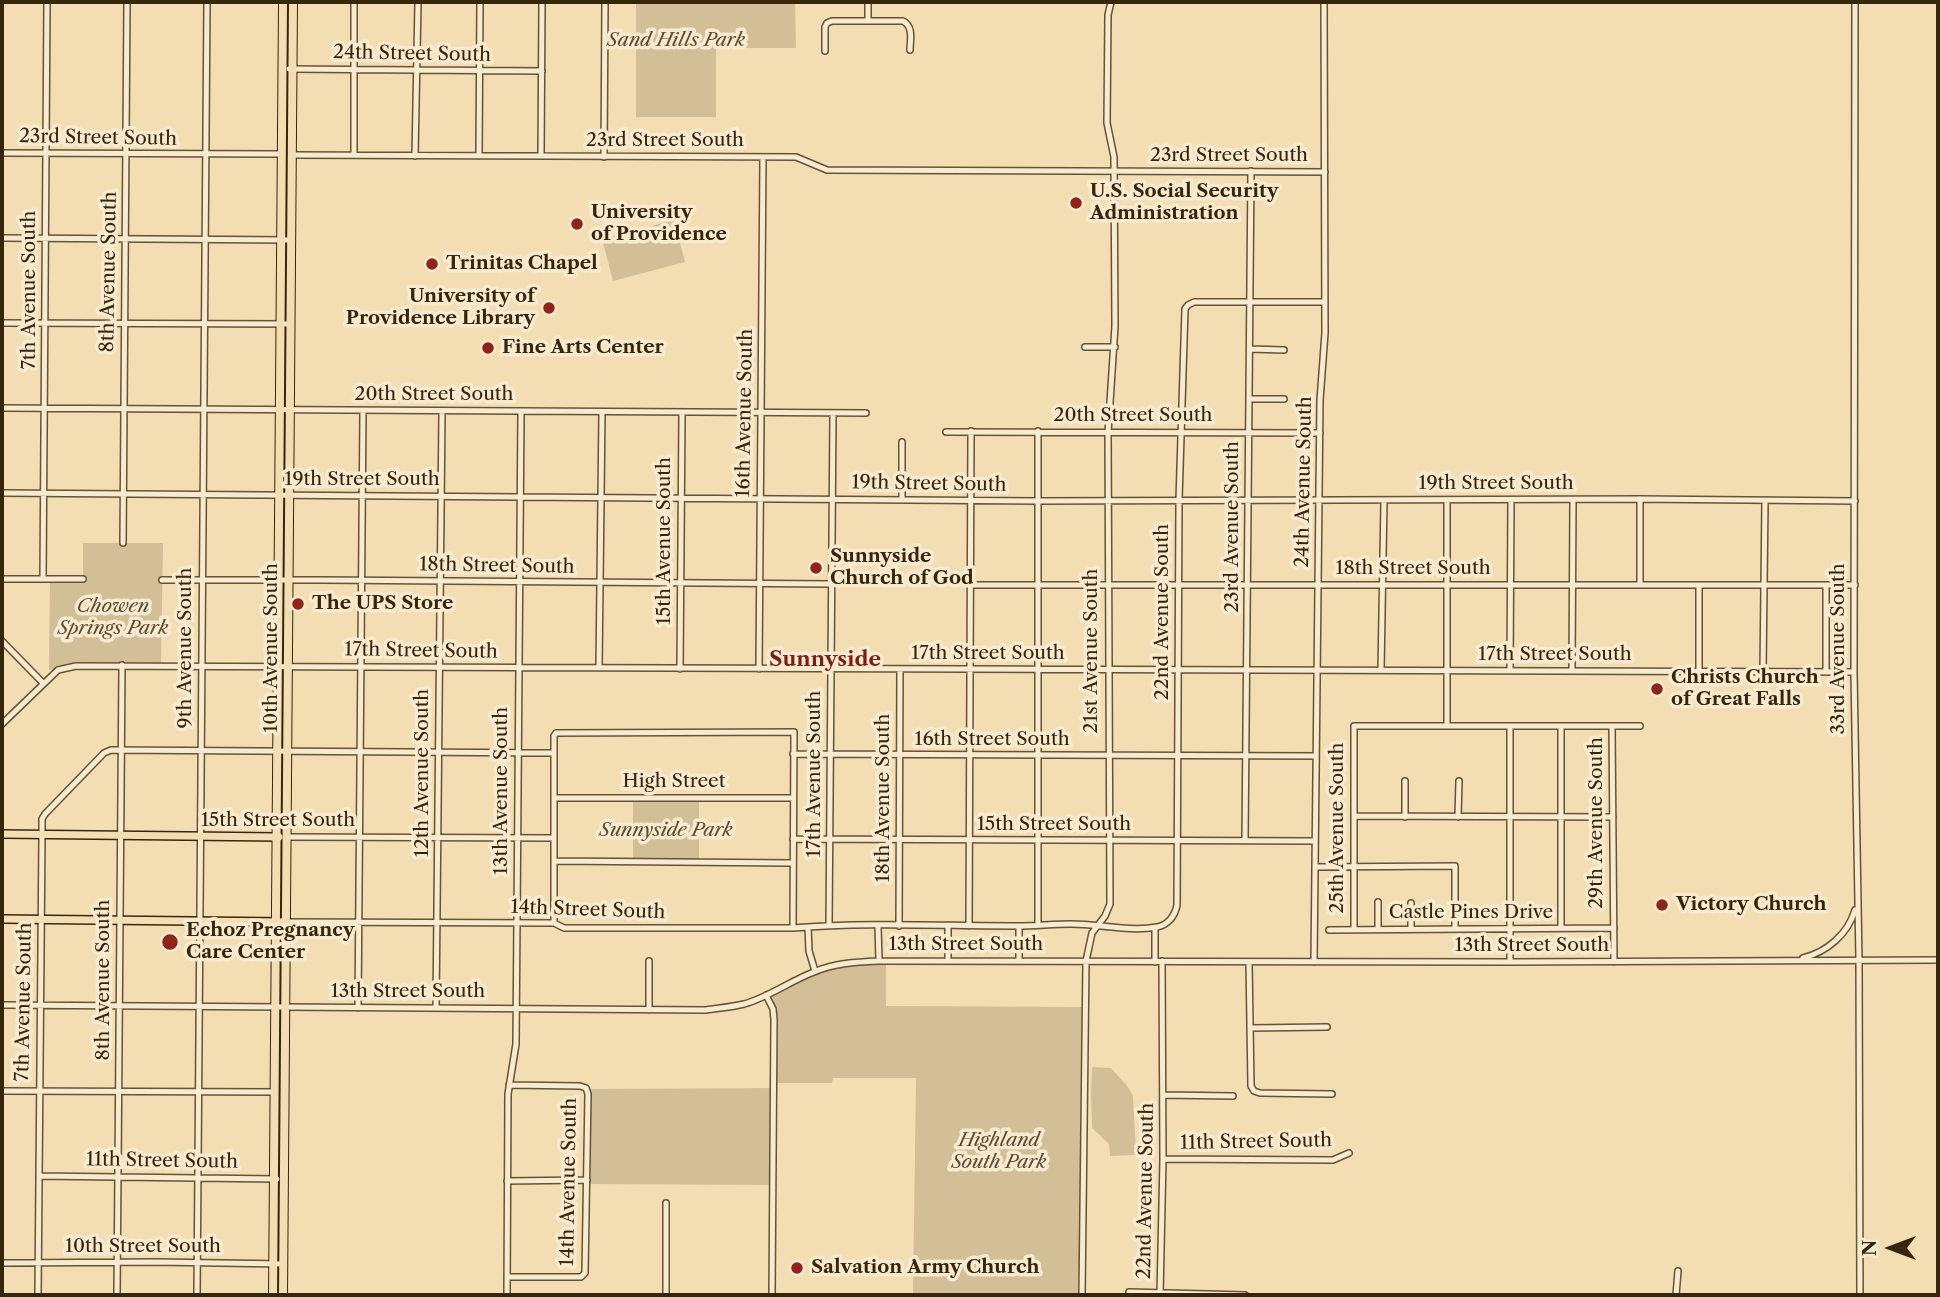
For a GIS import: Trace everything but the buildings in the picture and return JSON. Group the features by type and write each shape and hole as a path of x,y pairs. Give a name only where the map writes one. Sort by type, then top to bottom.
{"highway":[{"name":"10th Avenue South","path":"273,1295 273,1179 286,1007 287,922 291,324 281,154 283,2"},
{"name":"10th Avenue South","path":"283,1295 285,1179 275,1007 275,922 281,324 291,155 293,2"}],"main road":[{"name":"15th Street South","path":"2,834 287,837"},
{"name":"14th Street South","path":"2,919 287,922"}],"street":[{"name":"7th Avenue South","path":"43,579 47,2"},
{"name":"8th Avenue South","path":"123,543 127,2"},
{"name":"9th Avenue South","path":"197,1295 207,2"},
{"path":"354,2 354,155"},
{"path":"415,156 418,2"},
{"path":"479,156 480,2"},
{"path":"541,156 542,2"},
{"path":"604,157 605,2"},
{"path":"868,2 868,22"},
{"name":"21st Avenue South","path":"1082,1295 1086,961 1089,940 1110,904 1108,433 1115,347 1113,144 1107,123 1108,15 1111,2"},
{"name":"24th Avenue South","path":"1314,962 1316,671 1325,302 1324,2"},
{"name":"33rd Avenue South","path":"1855,2 1854,672 1859,960 1860,1295"},
{"path":"825,51 825,27 832,21 903,21 908,23 910,29 910,50"},
{"name":"24th Street South","path":"282,69 542,71"},
{"name":"23rd Street South","path":"2,153 796,157 827,170 1325,172"},
{"name":"16th Avenue South","path":"759,669 763,157"},
{"name":"23rd Avenue South","path":"1245,840 1251,172"},
{"path":"2,238 286,240"},
{"name":"22nd Avenue South","path":"1155,928 1171,919 1177,905 1179,500 1184,315 1188,305 1194,302 1250,302"},
{"path":"1250,302 1325,302"},
{"path":"2,323 291,324"},
{"path":"1085,347 1115,347"},
{"path":"1250,349 1284,350"},
{"path":"1249,399 1284,400"},
{"name":"20th Street South","path":"2,408 866,413"},
{"path":"358,1008 363,411"},
{"name":"12th Avenue South","path":"436,1009 442,411"},
{"name":"13th Avenue South","path":"507,1295 509,1085 516,1044 521,412"},
{"path":"599,668 602,412"},
{"name":"15th Avenue South","path":"680,669 682,413"},
{"name":"17th Avenue South","path":"829,926 833,413"},
{"path":"969,926 971,431"},
{"path":"1038,431 1038,925"},
{"name":"20th Street South","path":"946,432 1320,433"},
{"path":"902,442 902,499"},
{"name":"19th Street South","path":"2,493 1038,501 1855,501"},
{"path":"1640,499 1640,585"},
{"path":"1381,670 1384,500"},
{"path":"1447,500 1447,726 1640,726"},
{"path":"1510,671 1511,500"},
{"path":"1572,670 1573,500"},
{"path":"1763,671 1765,501"},
{"path":"2,579 83,579"},
{"name":"18th Street South","path":"162,580 831,584"},
{"path":"1826,584 1826,671"},
{"name":"18th Street South","path":"971,585 1855,584"},
{"path":"1699,585 1699,671"},
{"path":"2,641 43,683"},
{"name":"8th Avenue South","path":"117,1295 122,665"},
{"name":"17th Street South","path":"2,724 58,670 76,666 1854,672"},
{"name":"18th Avenue South","path":"899,926 901,670"},
{"name":"25th Avenue South","path":"1354,929 1354,726 1447,726"},
{"path":"1510,726 1510,962"},
{"path":"1561,726 1561,928"},
{"name":"29th Avenue South","path":"1612,726 1614,962"},
{"path":"554,923 556,733 794,732 793,928"},
{"name":"7th Avenue South","path":"38,1295 42,819 104,754 111,750 122,750"},
{"path":"122,750 554,753"},
{"name":"16th Street South","path":"793,754 1316,756"},
{"path":"1458,817 1459,780"},
{"path":"1405,781 1405,817"},
{"name":"High Street","path":"554,797 793,798"},
{"path":"1354,817 1613,817"},
{"name":"15th Street South","path":"287,837 554,838"},
{"name":"15th Street South","path":"793,839 1315,841"},
{"path":"554,861 793,863"},
{"path":"1315,867 1455,866 1455,928"},
{"path":"1378,902 1378,929"},
{"path":"1411,903 1411,929"},
{"path":"1786,960 1807,957 1842,936 1857,904"},
{"name":"14th Street South","path":"287,922 554,923 564,928 1073,924 1155,928"},
{"path":"948,925 948,961"},
{"path":"878,926 879,961"},
{"path":"1019,926 1019,961"},
{"path":"808,927 809,951 815,971"},
{"path":"1155,928 1155,962"},
{"name":"Castle Pines Drive","path":"1329,930 1614,928"},
{"name":"13th Street South","path":"2,1004 706,1010 742,1005 815,971 832,966 879,961 1938,960"},
{"path":"649,961 649,1010"},
{"name":"22nd Avenue South","path":"1160,1294 1163,1159 1162,961"},
{"path":"1250,962 1251,1086 1260,1093 1332,1094"},
{"path":"766,995 773,1009 774,1019 772,1295"},
{"path":"1251,1028 1326,1027"},
{"name":"14th Avenue South","path":"507,1277 584,1276 588,1094 586,1088 580,1086 509,1085"},
{"path":"2,1091 280,1092"},
{"path":"1163,1095 1233,1096"},
{"name":"11th Street South","path":"1163,1159 1333,1160 1349,1153"},
{"name":"11th Street South","path":"39,1176 285,1179"},
{"path":"508,1181 587,1180"},
{"path":"666,1203 666,1295"},
{"name":"10th Street South","path":"2,1263 284,1264"},
{"path":"1676,1295 1678,1271"},
{"path":"1129,1292 1245,1295"}],"green space":[{"name":"Sand Hills Park","path":"636,2 795,2 796,48 716,48 716,117 636,117"},
{"path":"674,220 685,262 613,281 602,239"},
{"name":"Chowen Springs Park","path":"83,543 163,543 161,665 76,666 49,670 50,579 83,579"},
{"name":"Sunnyside Park","path":"633,798 699,798 699,863 633,863"},
{"name":"Highland South Park","path":"886,961 886,1006 1086,1007 1082,1295 913,1295 916,1078 833,1078 832,1083 773,1083 774,1019 766,995 832,966"},
{"path":"1092,1067 1111,1068 1133,1096 1136,1155 1110,1156 1109,1144 1092,1128"},
{"path":"773,1088 773,1185 587,1184 586,1089"}],"place":[{"name":"U.S. Social Security Administration","path":"1076,203"},
{"name":"University of Providence","path":"577,224"},
{"name":"Trinitas Chapel","path":"432,264"},
{"name":"University of Providence Library","path":"549,308"},
{"name":"Fine Arts Center","path":"488,348"},
{"name":"Sunnyside Church of God","path":"816,568"},
{"name":"The UPS Store","path":"298,604"},
{"name":"Christs Church of Great Falls","path":"1657,689"},
{"name":"Victory Church","path":"1662,905"},
{"name":"Echoz Pregnancy Care Center","path":"170,942"},
{"name":"Salvation Army Church","path":"797,1268"}],"district":[{"name":"Sunnyside","path":"825,660"}]}
